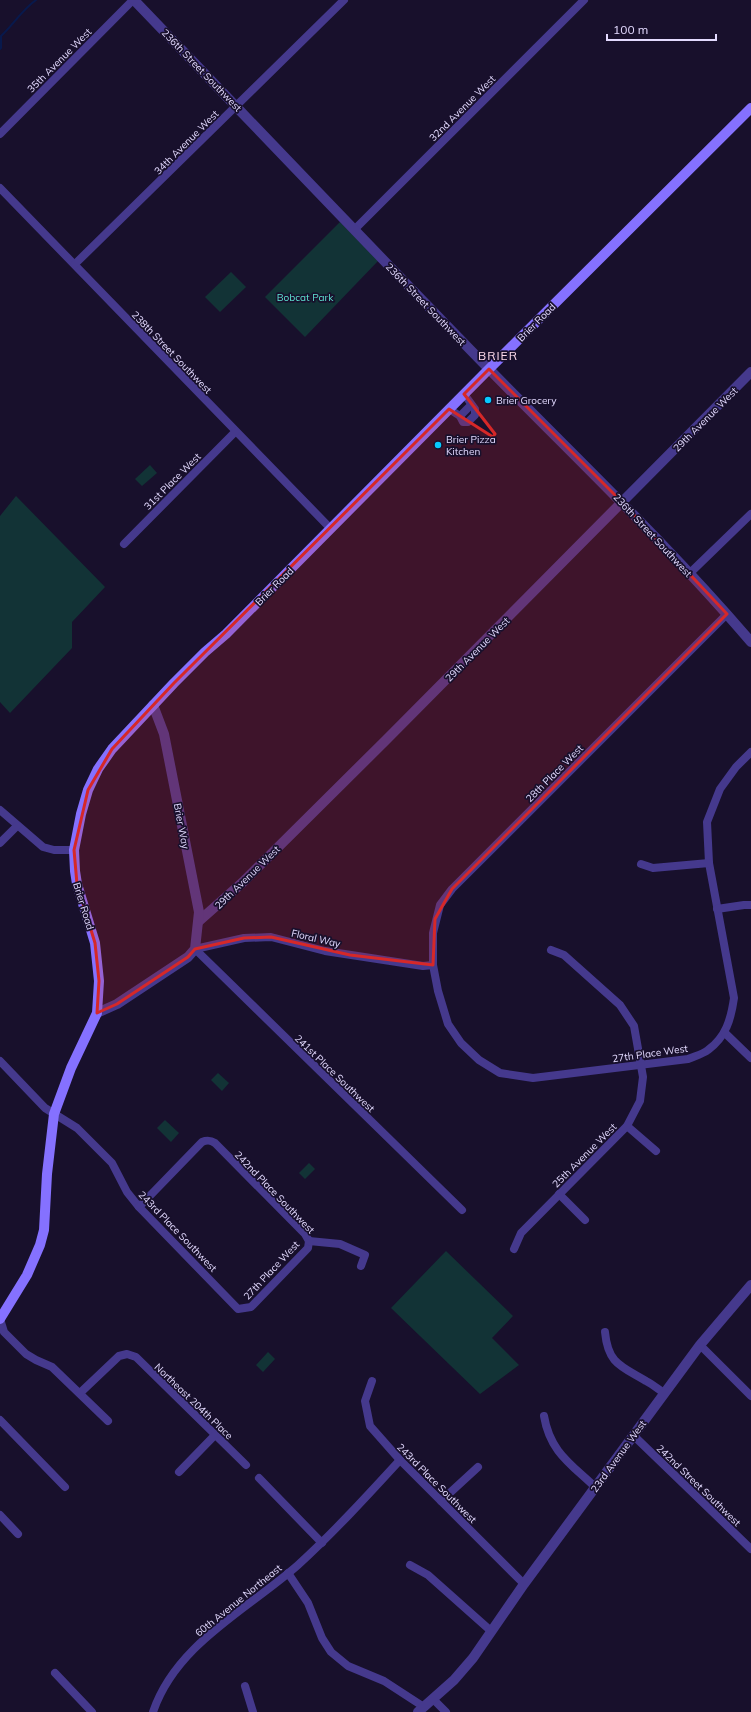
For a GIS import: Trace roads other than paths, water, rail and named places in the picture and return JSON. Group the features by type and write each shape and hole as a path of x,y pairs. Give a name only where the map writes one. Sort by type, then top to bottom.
{"main road":[{"name":"Brier Road","path":"0,1318 27,1274 40,1246 44,1230 47,1174 54,1114 71,1068 97,1013 99,980 95,943 77,884 74,850 81,814 88,790 98,769 112,749 153,705 331,529 449,409 751,108"}],"street":[{"name":"236th Street Southwest","path":"134,0 489,369 622,502 690,573 751,642"},
{"name":"35th Avenue West","path":"0,134 134,0"},
{"name":"34th Avenue West","path":"75,264 344,0"},
{"name":"32nd Avenue West","path":"355,229 584,0"},
{"name":"238th Street Southwest","path":"0,188 75,264 235,432 331,529"},
{"name":"29th Avenue West","path":"200,921 243,882 386,740 751,372"},
{"path":"449,409 460,416 463,422 468,422 475,415 474,409 464,394"},
{"name":"31st Place West","path":"124,544 235,432"},
{"path":"690,573 751,514"},
{"name":"28th Place West","path":"434,965 433,933 436,919 440,905 452,888 727,614"},
{"name":"Brier Way","path":"153,705 164,734 200,912 200,921 195,949"},
{"name":"27th Place West","path":"434,965 438,991 448,1024 462,1043 477,1058 500,1072 533,1078 688,1059 708,1051 724,1033 731,1015 734,998 709,863 707,822 720,789 736,767 751,752"},
{"path":"0,810 43,847 54,850 74,850"},
{"path":"0,843 17,826"},
{"path":"640,864 653,868 709,863"},
{"path":"717,909 751,905"},
{"name":"Floral Way","path":"195,949 244,938 271,937 325,951 423,966 434,965"},
{"path":"97,1013 118,1004 188,957 195,949"},
{"name":"241st Place Southwest","path":"195,949 462,1210"},
{"name":"25th Avenue West","path":"514,1249 521,1233 627,1126 640,1101 643,1077 642,1064 634,1026 620,1005 564,955 551,950"},
{"path":"724,1033 751,1058"},
{"name":"243rd Place Southwest","path":"0,1061 45,1108 77,1128 112,1163 128,1192 139,1207 238,1309 245,1309"},
{"path":"627,1126 656,1151"},
{"name":"242nd Place Southwest","path":"139,1207 202,1142 211,1140 305,1234 309,1241 340,1244 365,1255 360,1266"},
{"path":"559,1194 585,1220"},
{"name":"27th Place West","path":"245,1309 251,1307 308,1248 309,1241"},
{"name":"23rd Avenue West","path":"421,1709 454,1680 464,1669 524,1584 664,1393 700,1345 751,1285"},
{"path":"0,1318 4,1332 26,1354 52,1367 108,1421"},
{"path":"605,1332 606,1344 610,1354 623,1369 646,1380 664,1393"},
{"path":"700,1345 751,1396"},
{"name":"Northeast 204th Place","path":"80,1393 119,1356 127,1354 136,1357 246,1465"},
{"name":"243rd Place Southwest","path":"372,1381 365,1401 370,1426 400,1460 524,1584"},
{"path":"544,1416 550,1439 559,1453 595,1487"},
{"path":"0,1420 65,1487"},
{"path":"179,1472 215,1435"},
{"name":"242nd Street Southwest","path":"633,1435 751,1549"},
{"name":"60th Avenue Northeast","path":"153,1712 163,1688 184,1658 211,1633 288,1573 322,1543 400,1460"},
{"path":"441,1501 478,1467"},
{"path":"258,1478 322,1543"},
{"path":"0,1515 18,1534"},
{"path":"410,1565 428,1575 491,1631"},
{"path":"288,1573 308,1603 322,1638 331,1652 348,1666 384,1681 421,1709"},
{"path":"55,1673 92,1712"},
{"path":"245,1686 254,1712"},
{"path":"433,1698 446,1712"}],"waterway":[{"path":"0,49 1,36 26,8 36,0"}],"place":[{"name":"Brier Grocery","path":"488,400"},
{"name":"Brier Pizza Kitchen","path":"438,445"}],"district":[{"name":"BRIER","path":"498,356"}],"park label":[{"name":"Bobcat Park","path":"305,297"}]}
